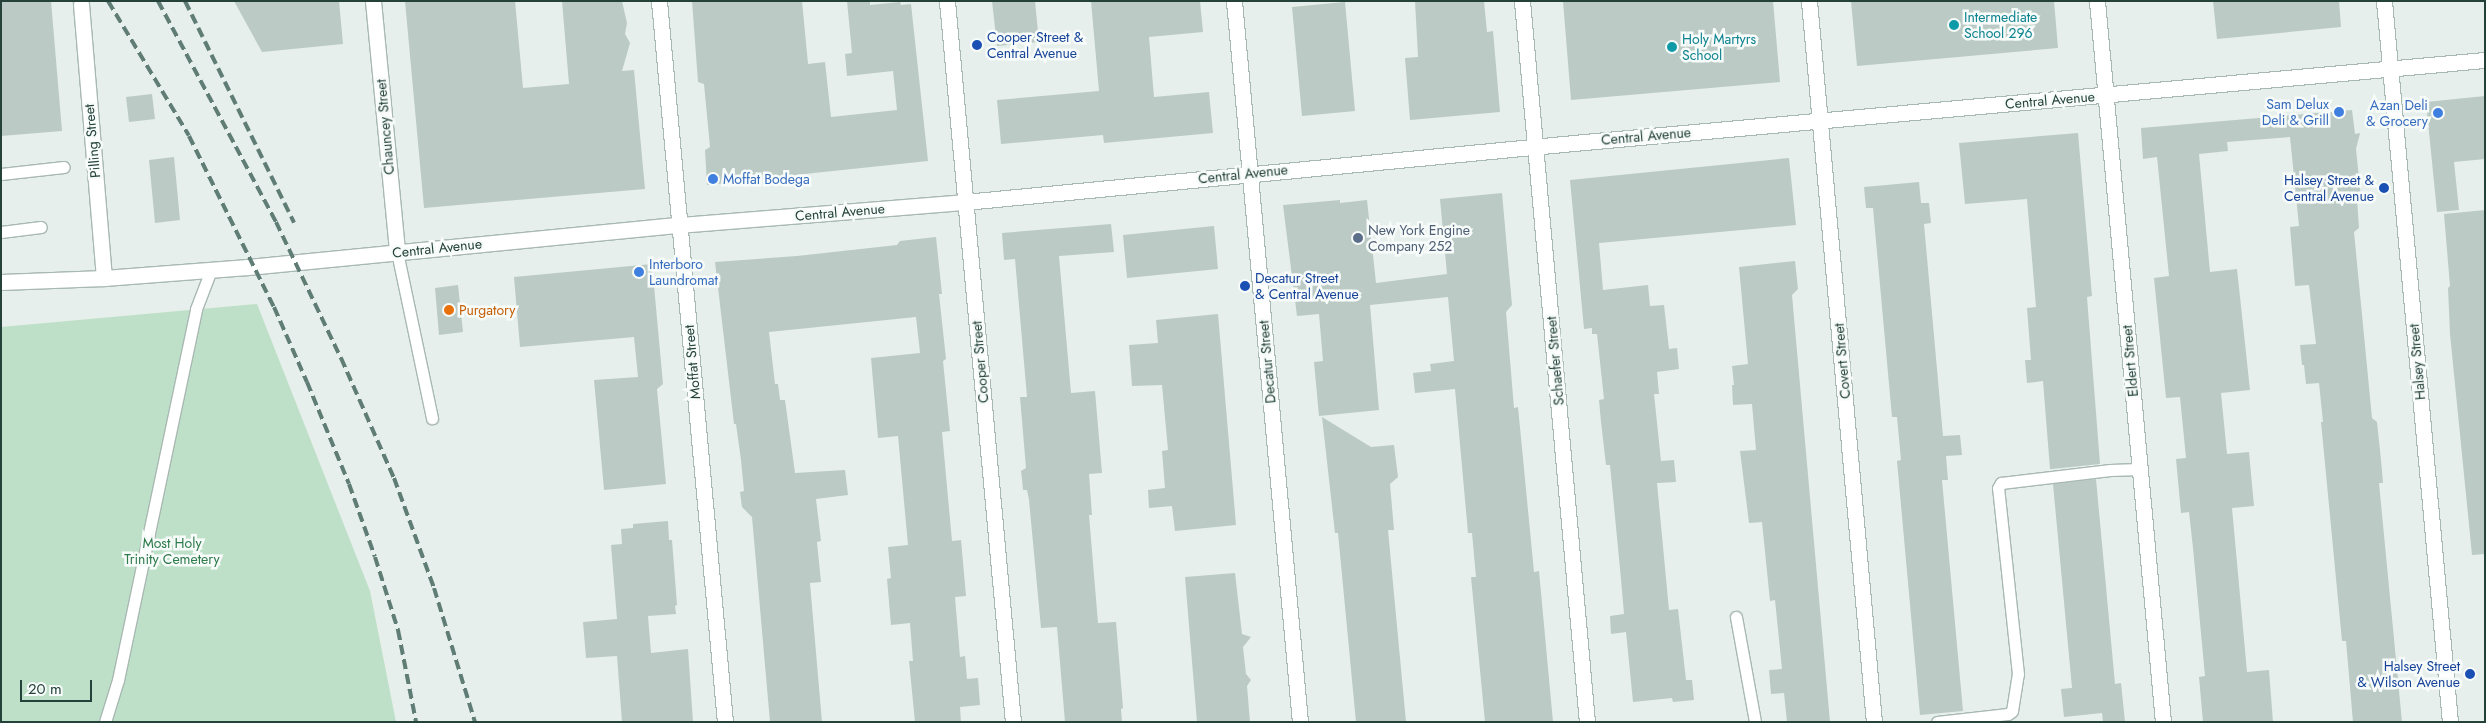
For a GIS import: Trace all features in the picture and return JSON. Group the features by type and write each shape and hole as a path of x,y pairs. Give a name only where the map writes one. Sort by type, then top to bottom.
{"street":[{"name":"Chauncey Street","path":"373,1 396,252"},
{"name":"Moffat Street","path":"659,1 725,722"},
{"name":"Cooper Street","path":"947,1 1013,722"},
{"name":"Decatur Street","path":"1234,1 1300,722"},
{"name":"Schaefer Street","path":"1522,1 1587,722"},
{"name":"Covert Street","path":"1809,1 1874,722"},
{"name":"Eldert Street","path":"2097,1 2162,722"},
{"name":"Halsey Street","path":"2384,1 2450,722"},
{"name":"Pilling Street","path":"80,3 104,278"},
{"name":"Central Avenue","path":"1,282 104,278 211,270 679,225 965,202 1250,173 2485,60"}],"lane":[{"path":"1,174 64,167"},
{"path":"1,232 41,227"},
{"path":"396,252 432,418"},
{"path":"106,722 118,680 196,309 211,270"},
{"path":"1937,722 2008,714 2012,711 2018,674 1998,488 2001,483 2110,470 2140,469"},
{"path":"1736,617 1755,722"}],"green space":[{"name":"Most Holy Trinity Cemetery","path":"257,304 370,591 396,722 1,722 1,327"}],"building":[{"path":"1,1 51,1 62,131 1,136"},
{"path":"234,1 339,1 343,44 262,52"},
{"path":"405,1 515,1 523,88 569,84 562,1 622,1 627,23 625,34 630,43 622,71 634,70 645,189 424,208"},
{"path":"692,1 802,1 808,64 825,62 831,117 897,110 893,71 847,76 845,54 852,53 847,1 870,1 870,5 900,2 901,5 911,4 928,161 795,175 795,177 707,185 705,150 710,147 704,84 698,82"},
{"path":"992,1 1035,1 1039,42 997,46"},
{"path":"1091,1 1200,1 1203,32 1149,37 1154,97 1209,92 1213,133 1104,143 1103,135 1001,144 997,100 1099,91"},
{"path":"1415,1 1484,1 1487,32 1493,31 1500,112 1410,120 1405,58 1418,57"},
{"name":"Holy Martyrs School","path":"1563,1 1773,1 1780,82 1571,100"},
{"name":"Intermediate School 296","path":"1851,1 2054,1 2058,48 1857,66"},
{"path":"2213,1 2339,1 2341,27 2217,39"},
{"path":"1345,2 1355,111 1302,116 1292,7"},
{"path":"152,94 155,119 129,122 126,97"},
{"path":"2485,96 2485,159 2454,162 2459,210 2437,212 2426,102"},
{"path":"2352,110 2355,134 2360,133 2356,149 2361,198 2357,199 2359,228 2354,232 2372,418 2377,422 2381,460 2383,483 2379,483 2402,722 2353,722 2346,641 2342,641 2319,383 2306,384 2304,365 2302,365 2300,345 2316,344 2309,285 2295,286 2290,227 2299,226 2290,137 2227,142 2228,151 2199,154 2210,272 2237,269 2250,390 2221,393 2227,454 2249,452 2254,506 2232,508 2247,672 2269,670 2273,722 2203,722 2199,677 2205,676 2193,548 2189,512 2181,513 2176,459 2186,458 2180,397 2166,398 2154,278 2169,276 2157,157 2143,159 2141,128"},
{"path":"2078,133 2092,296 2087,297 2100,464 2050,469 2043,381 2027,383 2025,360 2031,360 2027,308 2036,307 2027,199 1965,204 1959,143"},
{"path":"174,157 180,220 155,223 149,160"},
{"path":"1789,158 1796,225 1599,243 1603,290 1648,285 1650,306 1664,305 1669,349 1677,348 1679,369 1657,372 1659,394 1654,394 1661,461 1674,460 1676,482 1657,483 1669,610 1678,609 1686,680 1692,680 1694,700 1673,702 1672,698 1633,702 1626,632 1611,634 1610,616 1624,614 1621,579 1610,465 1606,465 1601,422 1599,400 1604,399 1597,334 1592,334 1592,328 1584,329 1570,180"},
{"path":"1919,182 1921,203 1929,203 1931,223 1924,224 1943,436 1960,435 1962,455 1946,456 1948,480 1942,480 1963,711 1920,715 1897,461 1901,460 1897,417 1892,417 1873,208 1866,208 1864,187"},
{"path":"1502,193 1512,305 1506,312 1514,408 1518,407 1534,572 1539,571 1553,722 1485,722 1471,577 1476,577 1472,533 1468,533 1455,389 1415,393 1413,373 1431,371 1430,364 1454,361 1448,297 1370,305 1379,410 1319,416 1314,362 1323,361 1319,314 1297,316 1283,205 1340,200 1340,203 1367,200 1376,283 1447,274 1440,199"},
{"path":"2485,210 2485,554 2472,555 2450,334 2448,288 2450,286 2444,214"},
{"path":"1111,224 1114,252 1059,256 1071,393 1095,391 1102,473 1089,474 1092,515 1089,515 1098,623 1116,622 1123,708 1121,709 1122,722 1065,722 1057,627 1041,628 1029,500 1027,490 1023,490 1021,471 1026,468 1020,397 1027,397 1015,259 1004,260 1002,233"},
{"path":"1214,226 1218,269 1127,278 1123,235"},
{"path":"936,237 942,294 939,294 946,359 943,361 950,431 942,432 952,541 961,540 966,596 955,597 960,657 965,656 967,679 978,678 980,705 960,707 961,722 915,722 909,661 913,661 910,623 891,625 887,579 891,578 888,547 908,545 898,436 878,438 871,358 920,353 916,317 769,332 775,384 778,384 780,400 785,400 795,473 845,470 848,495 816,499 821,541 817,542 821,582 810,583 822,722 770,722 752,517 742,507 740,492 744,491 741,460 736,424 734,424 715,262 797,256 897,245 900,241"},
{"path":"1795,261 1798,289 1792,295 1830,722 1787,722 1784,693 1771,694 1769,670 1782,669 1775,600 1770,601 1762,522 1749,523 1740,451 1756,450 1752,404 1733,405 1732,385 1734,385 1732,366 1748,364 1739,267"},
{"path":"652,264 663,384 657,389 666,484 604,490 594,380 638,377 634,337 520,347 514,277"},
{"name":"Purgatory","path":"458,285 463,332 439,335 435,288"},
{"path":"1218,314 1236,525 1175,531 1172,506 1149,508 1148,490 1165,488 1162,451 1168,450 1162,385 1132,386 1129,345 1158,343 1156,320"},
{"path":"1322,417 1371,447 1394,445 1398,477 1390,484 1394,530 1388,530 1406,722 1356,722 1338,533 1335,533"},
{"path":"2096,479 2115,684 2121,683 2125,722 2103,722 2102,713 2064,717 2061,689 2072,688 2053,484"},
{"path":"668,521 669,540 672,540 676,614 648,616 651,653 688,649 693,722 622,722 617,656 586,658 583,622 617,619 611,545 622,544 621,529 633,528 633,524"},
{"path":"1235,573 1242,634 1251,637 1243,647 1246,674 1251,680 1247,686 1250,722 1197,722 1185,577"}],"railway":[{"path":"108,1 189,136 274,307 307,382 349,484 375,557 398,630 416,722"},
{"path":"158,1 276,222 341,358 394,478 434,588 475,722"},
{"path":"185,1 294,223"}],"place":[{"name":"Intermediate School 296","path":"1954,25"},
{"name":"Cooper Street & Central Avenue","path":"977,45"},
{"name":"Holy Martyrs School","path":"1672,47"},
{"name":"Sam Delux Deli & Grill","path":"2339,112"},
{"name":"Azan Deli & Grocery","path":"2438,113"},
{"name":"Moffat Bodega","path":"713,179"},
{"name":"Halsey Street & Central Avenue","path":"2384,188"},
{"name":"New York Engine Company 252","path":"1358,238"},
{"name":"Interboro Laundromat","path":"639,272"},
{"name":"Decatur Street & Central Avenue","path":"1245,286"},
{"name":"Purgatory","path":"449,310"},
{"name":"Halsey Street & Wilson Avenue","path":"2470,674"}]}
